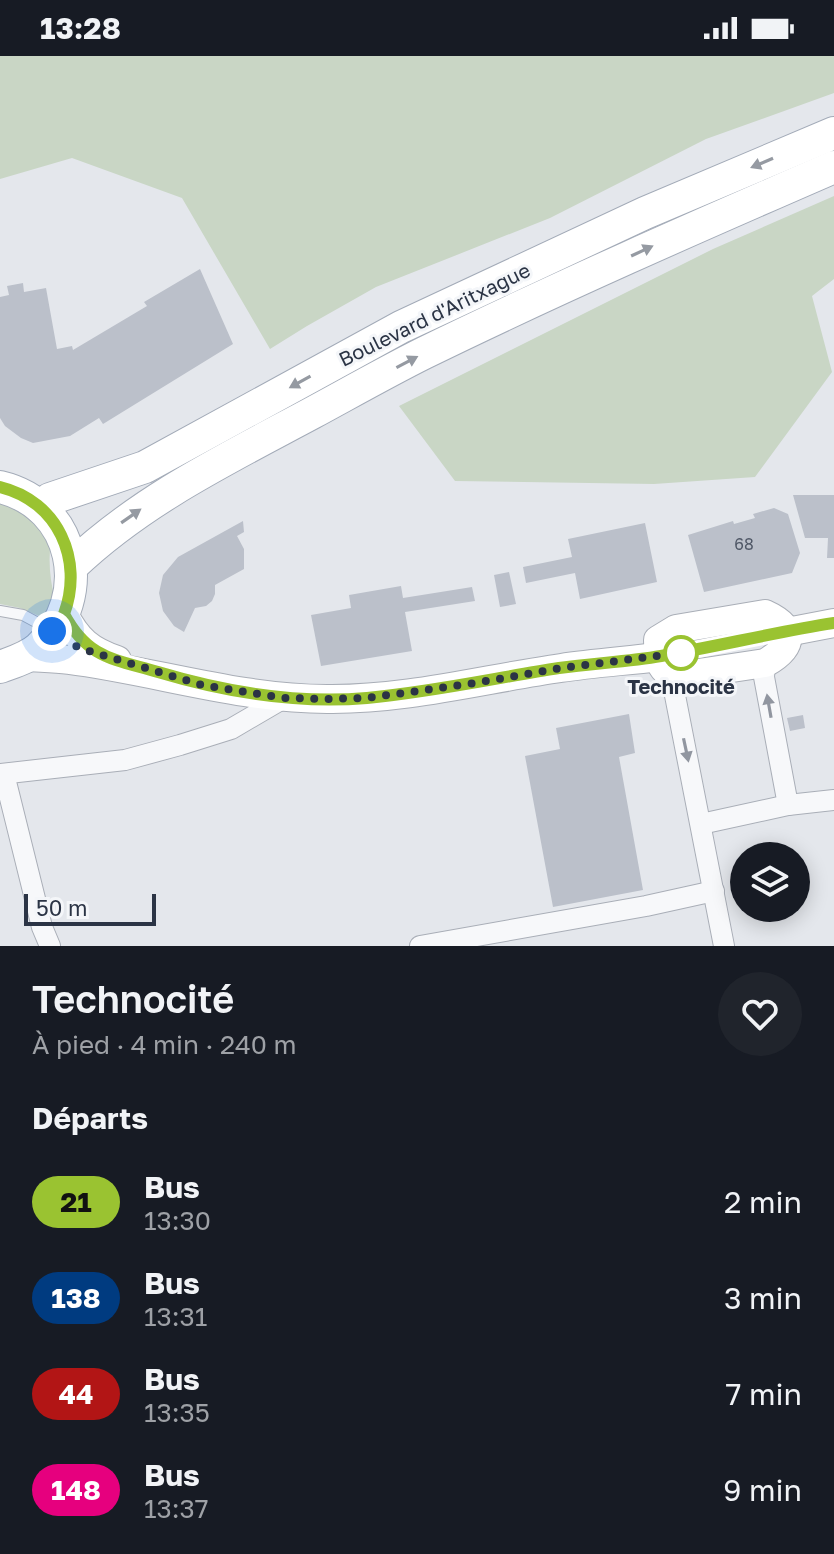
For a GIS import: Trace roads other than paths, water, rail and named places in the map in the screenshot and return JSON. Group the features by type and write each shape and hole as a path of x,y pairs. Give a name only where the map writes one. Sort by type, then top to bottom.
{"main road":[{"name":"Boulevard d'Aritxague","path":"40,507 50,499 145,467 401,327 645,213 834,133"},
{"name":"Boulevard d'Aritxague","path":"72,566 98,541 160,498 213,466 423,354 667,239 834,167"},
{"path":"0,487 23,495 40,507 55,524 66,544 72,566 72,585 61,630 39,648 13,662"},
{"path":"13,662 69,660 284,698 367,698 561,668 664,666 679,676 765,663 785,648 787,632 781,621 765,614 676,629 658,640 664,666"},
{"path":"787,632 834,623"},
{"path":"61,630 104,656 202,685"}],"street":[{"path":"765,663 764,677 788,805"},
{"path":"664,666 701,824 724,946"},
{"path":"50,946 42,927 2,774 125,760 231,729 284,698"},
{"path":"701,824 788,805 833,805"},
{"path":"420,946 533,936 714,891"}],"lane":[{"path":"0,611 23,615 61,630"}],"place":[{"name":"Technocité","path":"681,653"}]}
